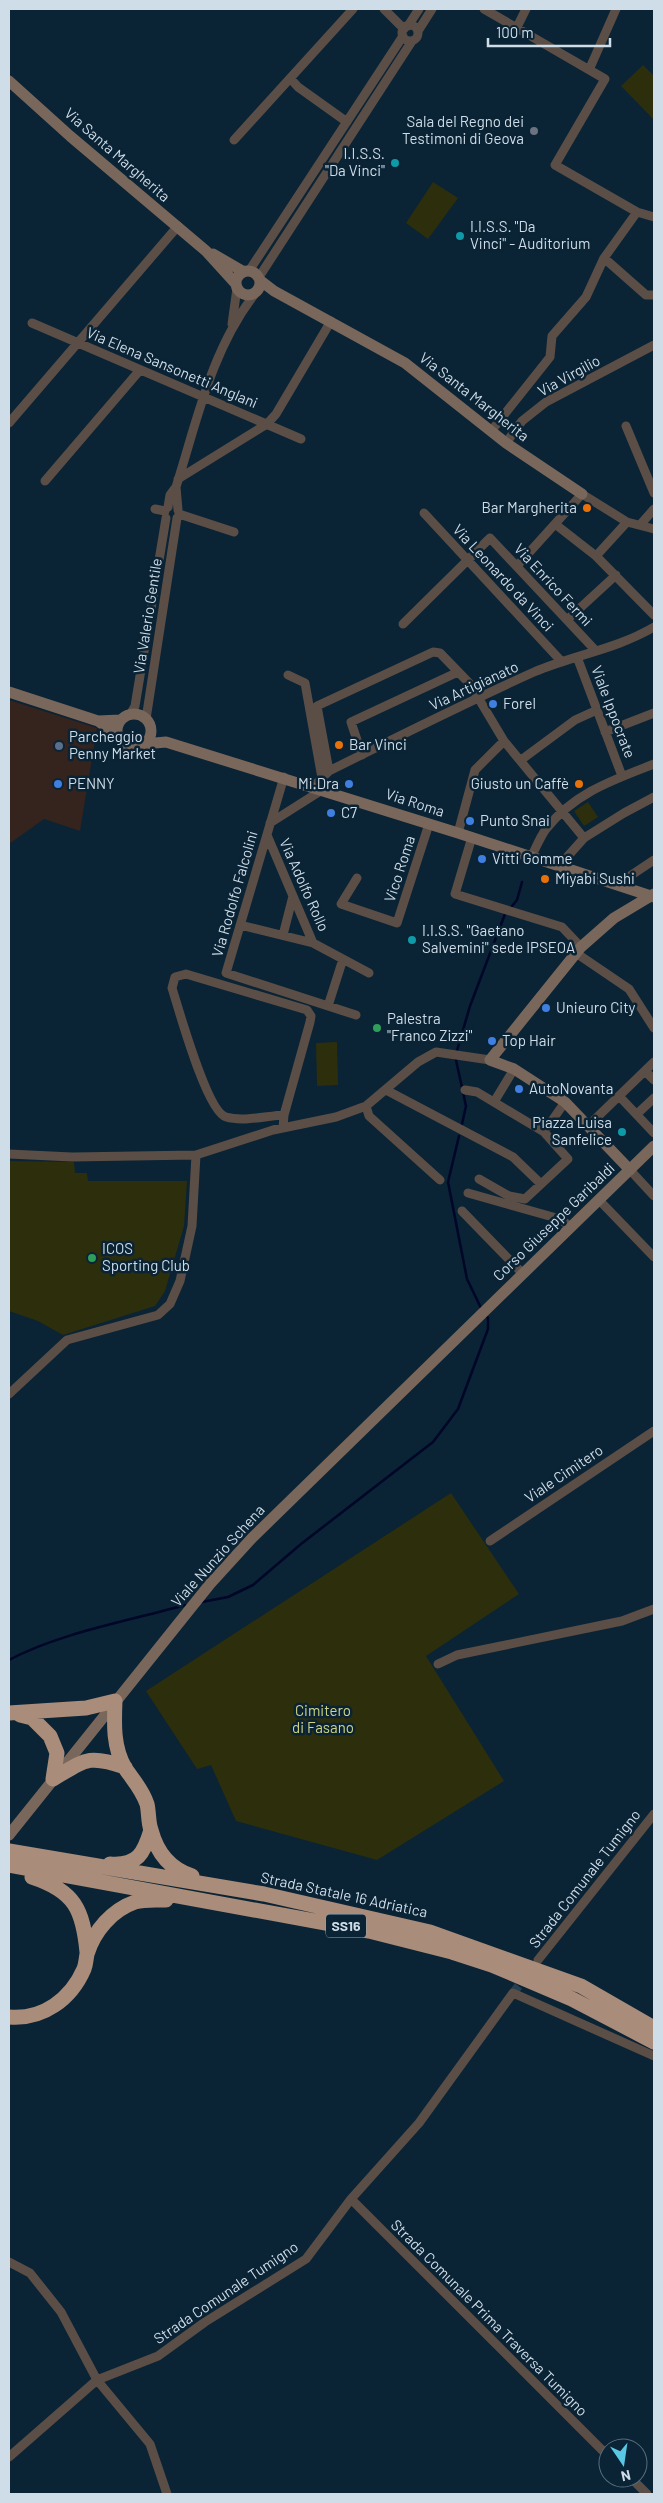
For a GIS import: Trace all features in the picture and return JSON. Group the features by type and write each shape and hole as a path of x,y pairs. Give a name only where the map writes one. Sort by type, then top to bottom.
{"highway":[{"path":"53,1779 57,1753 50,1736 32,1718 9,1713 86,1708 115,1701 114,1737 125,1767 138,1785 147,1804 151,1830 164,1859 178,1871 264,1894"},
{"path":"53,1779 82,1761 102,1759 125,1767"},
{"path":"69,1862 119,1865 136,1859 145,1849 151,1830"},
{"name":"Strada Statale 16 Adriatica","path":"9,1851 264,1894 440,1935 581,1986 654,2028"},
{"path":"13,1869 53,1884 71,1898 84,1924 87,1954"},
{"name":"Strada Statale 16 Adriatica","path":"13,1869 369,1931 452,1952 492,1965 572,1999 654,2042"},
{"path":"9,2017 34,2015 53,2008 69,1992 84,1968 87,1954 96,1933 112,1915 136,1902 165,1900 242,1908"}],"street":[{"path":"234,140 353,9"},
{"path":"384,9 405,30 406,40 412,41"},
{"path":"274,291 246,296 236,286 238,277 246,271 419,9"},
{"path":"255,294 260,279 412,41 416,39 418,32 432,9"},
{"path":"484,9 605,79 555,165 637,212 654,217"},
{"path":"517,27 526,9"},
{"path":"589,70 616,9"},
{"path":"405,30 415,27 418,32"},
{"path":"290,78 298,87 346,122"},
{"name":"Via Santa Margherita","path":"9,81 70,136 206,251 236,286"},
{"path":"492,430 550,357 552,336 586,297 604,258 637,212"},
{"path":"9,423 178,226"},
{"name":"Via Santa Margherita","path":"206,251 246,271"},
{"path":"604,258 646,295 654,295"},
{"path":"246,271 260,279"},
{"name":"Via Santa Margherita","path":"260,279 274,291 405,363 506,442 582,494 627,522 654,529"},
{"name":"Via Valerio Gentile","path":"231,332 236,286"},
{"name":"Via Valerio Gentile","path":"126,717 135,706 170,495 177,483 202,396 231,332 255,294"},
{"path":"177,483 267,424 276,414 331,321"},
{"name":"Via Elena Sansonetti Anglani","path":"32,323 301,439"},
{"name":"Via Virgilio","path":"506,442 522,421 546,402 654,345"},
{"path":"44,481 140,370"},
{"path":"626,426 654,493"},
{"name":"Via Valerio Gentile","path":"149,724 178,514 177,483"},
{"path":"518,566 582,494"},
{"path":"155,508 166,512 173,520 178,514 234,532"},
{"path":"640,525 654,508"},
{"name":"Via Leonardo da Vinci","path":"424,513 562,662"},
{"path":"596,556 627,522"},
{"path":"555,524 596,556 654,615"},
{"name":"Via Enrico Fermi","path":"467,561 490,538 596,651"},
{"path":"404,624 467,561"},
{"path":"568,620 616,575"},
{"name":"Via Artigianato","path":"319,785 329,771 477,698 562,662 633,640 654,627"},
{"path":"329,771 317,706 433,652 440,653 470,684 504,741 564,811 584,838"},
{"name":"Viale Ippocrate","path":"577,657 622,776"},
{"path":"362,755 351,722 458,672"},
{"path":"288,676 305,683 319,785"},
{"path":"9,692 98,720 128,747 139,747 151,735 149,724 141,716 98,720"},
{"path":"521,760 575,720 597,710"},
{"path":"606,732 654,713"},
{"path":"119,737 117,730 126,717"},
{"name":"Via Roma","path":"149,724 166,742"},
{"path":"458,833 475,770 504,741"},
{"name":"Via Roma","path":"144,744 166,742 284,777 319,785 430,824 653,896"},
{"path":"532,857 546,830 574,801 598,786 654,764"},
{"name":"Via Rodolfo Falcolini","path":"284,777 226,973 328,1006"},
{"name":"Via Rodolfo Falcolini","path":"270,822 319,785"},
{"path":"559,866 584,838 654,797"},
{"name":"Vico Roma","path":"357,878 341,904 397,923 430,824"},
{"name":"Via Adolfo Rollo","path":"267,835 313,943 369,973"},
{"path":"472,837 455,894 562,927 579,950 629,989 654,1028"},
{"path":"618,884 654,860"},
{"path":"283,935 293,896"},
{"path":"490,1060 579,950 614,918 653,896"},
{"path":"240,925 313,943"},
{"path":"343,959 328,1006 356,1015"},
{"path":"283,1128 284,1114 311,1016 307,1010 186,974 175,977 172,982 172,988 208,1094 217,1112 225,1117 234,1118 284,1114"},
{"path":"9,1154 72,1157 196,1156 283,1128 336,1117 366,1106 418,1062 436,1052 490,1060 514,1069 565,1102 654,1196"},
{"path":"588,1126 654,1062"},
{"path":"494,1102 514,1069"},
{"path":"645,1071 654,1080"},
{"path":"386,1090 513,1157 541,1184"},
{"path":"465,1090 477,1092 544,1132 568,1160 525,1199 509,1196 479,1179"},
{"path":"619,1096 654,1133"},
{"path":"637,1114 654,1098"},
{"path":"544,1132 565,1102"},
{"path":"366,1106 369,1116 440,1180"},
{"name":"Corso Giuseppe Garibaldi","path":"475,1320 654,1146"},
{"path":"9,1394 67,1340 158,1315 170,1304 180,1281 192,1226 196,1156"},
{"path":"468,1193 560,1219 571,1227"},
{"path":"599,1200 654,1257"},
{"path":"462,1211 523,1274"},
{"name":"Viale Nunzio Schena","path":"9,1835 210,1584 252,1538 475,1320"},
{"name":"Viale Cimitero","path":"490,1540 654,1431"},
{"path":"438,1664 457,1655 622,1621 654,1609"},
{"name":"Strada Comunale Tumigno","path":"538,1960 654,1814"},
{"name":"Strada Comunale Tumigno","path":"9,2457 97,2380 158,2356 205,2322 306,2259 351,2199 419,2122 513,1993 654,2056"},
{"name":"Strada Comunale Prima Traversa Tumigno","path":"351,2199 598,2446"},
{"path":"9,2262 30,2273 60,2312 97,2380 150,2444 167,2494"}],"shaded area":[{"path":"9,700 97,728 80,831 44,819 9,844"}],"green space":[{"path":"643,65 654,76 654,120 621,86"},
{"path":"433,182 458,198 428,239 406,223"},
{"path":"588,802 598,817 584,826 574,811"},
{"path":"337,1042 338,1085 317,1086 316,1043"},
{"name":"ICOS Sporting Club","path":"9,1161 74,1162 75,1173 87,1173 88,1181 187,1181 184,1226 165,1291 155,1306 63,1335 38,1321 9,1311"},
{"name":"Cimitero di Fasano","path":"451,1493 519,1594 426,1656 504,1781 377,1860 236,1821 211,1765 197,1769 146,1691"}],"waterway":[{"path":"512,906 517,900 522,882"},
{"path":"462,1124 466,1106 456,1054 470,1006 505,914"},
{"path":"459,1136 448,1182 467,1279 482,1310"},
{"path":"202,1602 228,1597 253,1585 301,1544 433,1442 458,1409 488,1329 488,1318 485,1314"},
{"path":"9,1660 50,1642 72,1635 185,1605"}],"tunnel":[{"path":"513,1993 527,1975"}],"place":[{"name":"Sala del Regno dei Testimoni di Geova","path":"534,131"},
{"name":"I.I.S.S. \"Da Vinci\"","path":"395,163"},
{"name":"I.I.S.S. \"Da Vinci\" - Auditorium","path":"460,236"},
{"name":"Bar Margherita","path":"587,508"},
{"name":"Forel","path":"493,704"},
{"name":"Bar Vinci","path":"339,745"},
{"name":"Parcheggio Penny Market","path":"59,746"},
{"name":"PENNY","path":"58,784"},
{"name":"Mi.Dra","path":"349,784"},
{"name":"Giusto un Caffè","path":"579,784"},
{"name":"C7","path":"331,813"},
{"name":"Punto Snai","path":"470,821"},
{"name":"Vitti Gomme","path":"482,859"},
{"name":"Miyabi Sushi","path":"545,879"},
{"name":"I.I.S.S. \"Gaetano Salvemini\" sede IPSEOA","path":"412,940"},
{"name":"Unieuro City","path":"546,1008"},
{"name":"Palestra \"Franco Zizzi\"","path":"377,1028"},
{"name":"Top Hair","path":"492,1041"},
{"name":"AutoNovanta","path":"519,1089"},
{"name":"Piazza Luisa Sanfelice","path":"622,1132"},
{"name":"ICOS Sporting Club","path":"92,1258"}]}
